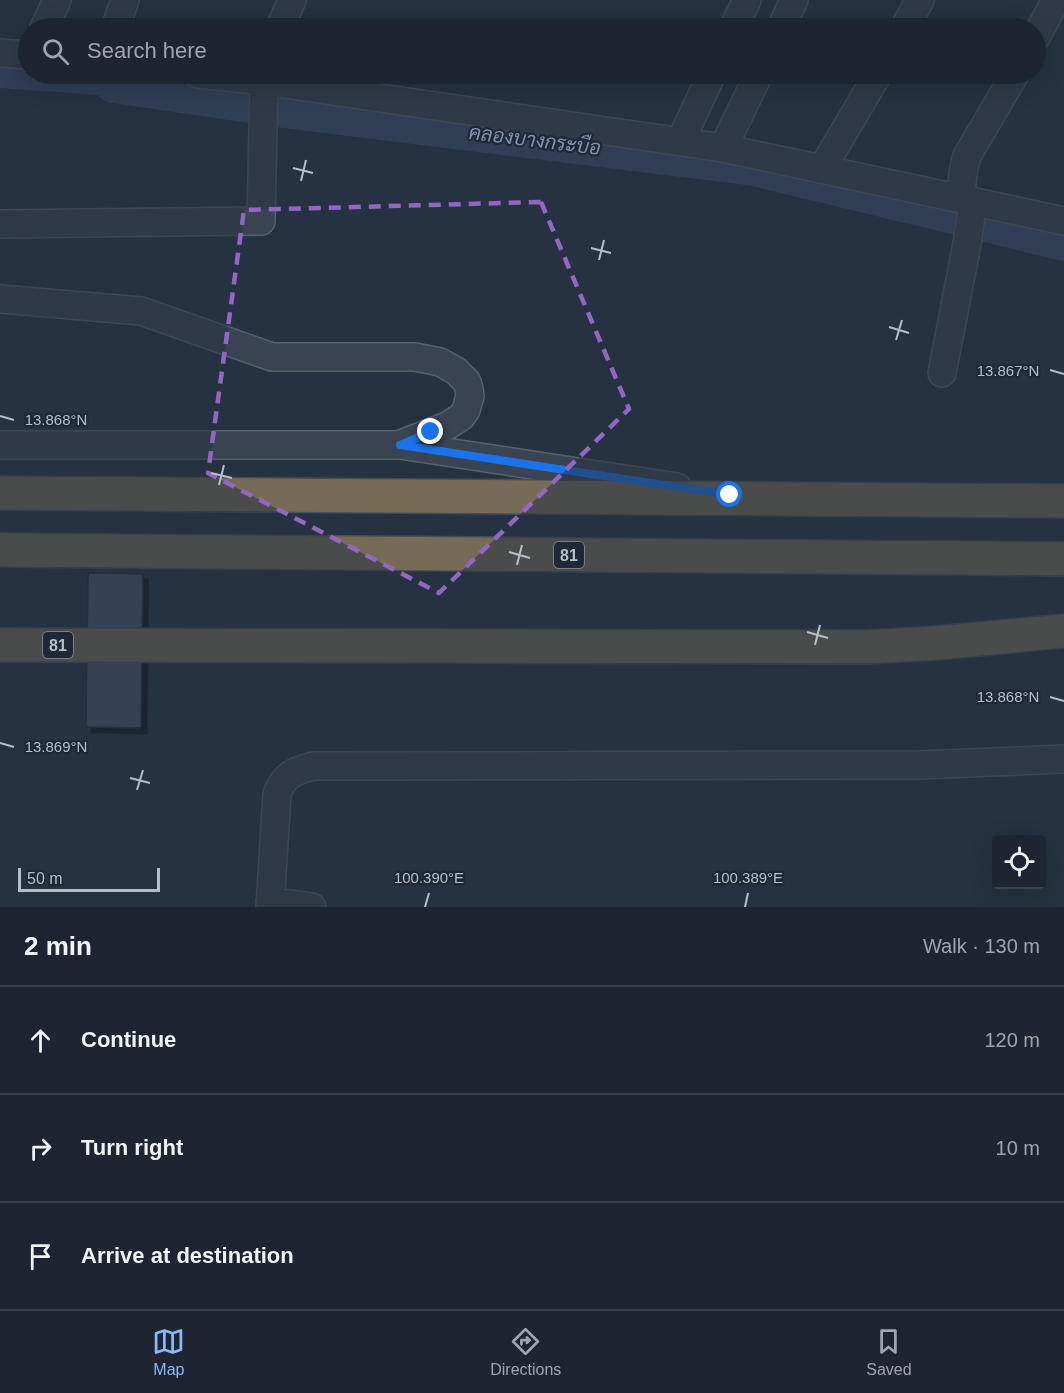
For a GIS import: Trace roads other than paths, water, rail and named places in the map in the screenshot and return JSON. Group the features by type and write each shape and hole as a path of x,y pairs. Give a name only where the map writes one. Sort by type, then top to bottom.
{"highway":[{"path":"0,493 1064,501"},
{"name":"81","path":"0,550 1064,559"},
{"name":"81","path":"0,645 867,647 1064,631"}],"street":[{"path":"49,18 57,0"},
{"path":"119,18 125,0"},
{"path":"283,18 292,0"},
{"path":"738,18 747,0"},
{"path":"786,18 794,0"},
{"path":"910,18 920,0"},
{"path":"1046,18 1056,0"},
{"path":"0,53 18,54"},
{"path":"0,224 261,221 265,84"},
{"path":"310,84 723,148 968,203 1064,221"},
{"path":"680,142 707,84"},
{"path":"723,148 754,84"},
{"path":"822,169 872,84"},
{"path":"942,373 967,244 968,203 964,167 1009,84"},
{"path":"0,299 141,311 272,357 415,357 440,362 456,371 467,382 469,389 470,396 466,410 447,426 400,445"},
{"path":"0,445 400,445 753,498"},
{"path":"312,907 270,904 277,794 289,775 313,766 919,765 1064,759"}],"waterway":[{"name":"คลองบางกระบือ","path":"0,78 18,79"},
{"name":"คลองบางกระบือ","path":"85,84 113,86"},
{"name":"คลองบางกระบือ","path":"113,86 292,112 754,169 1064,244"}]}
